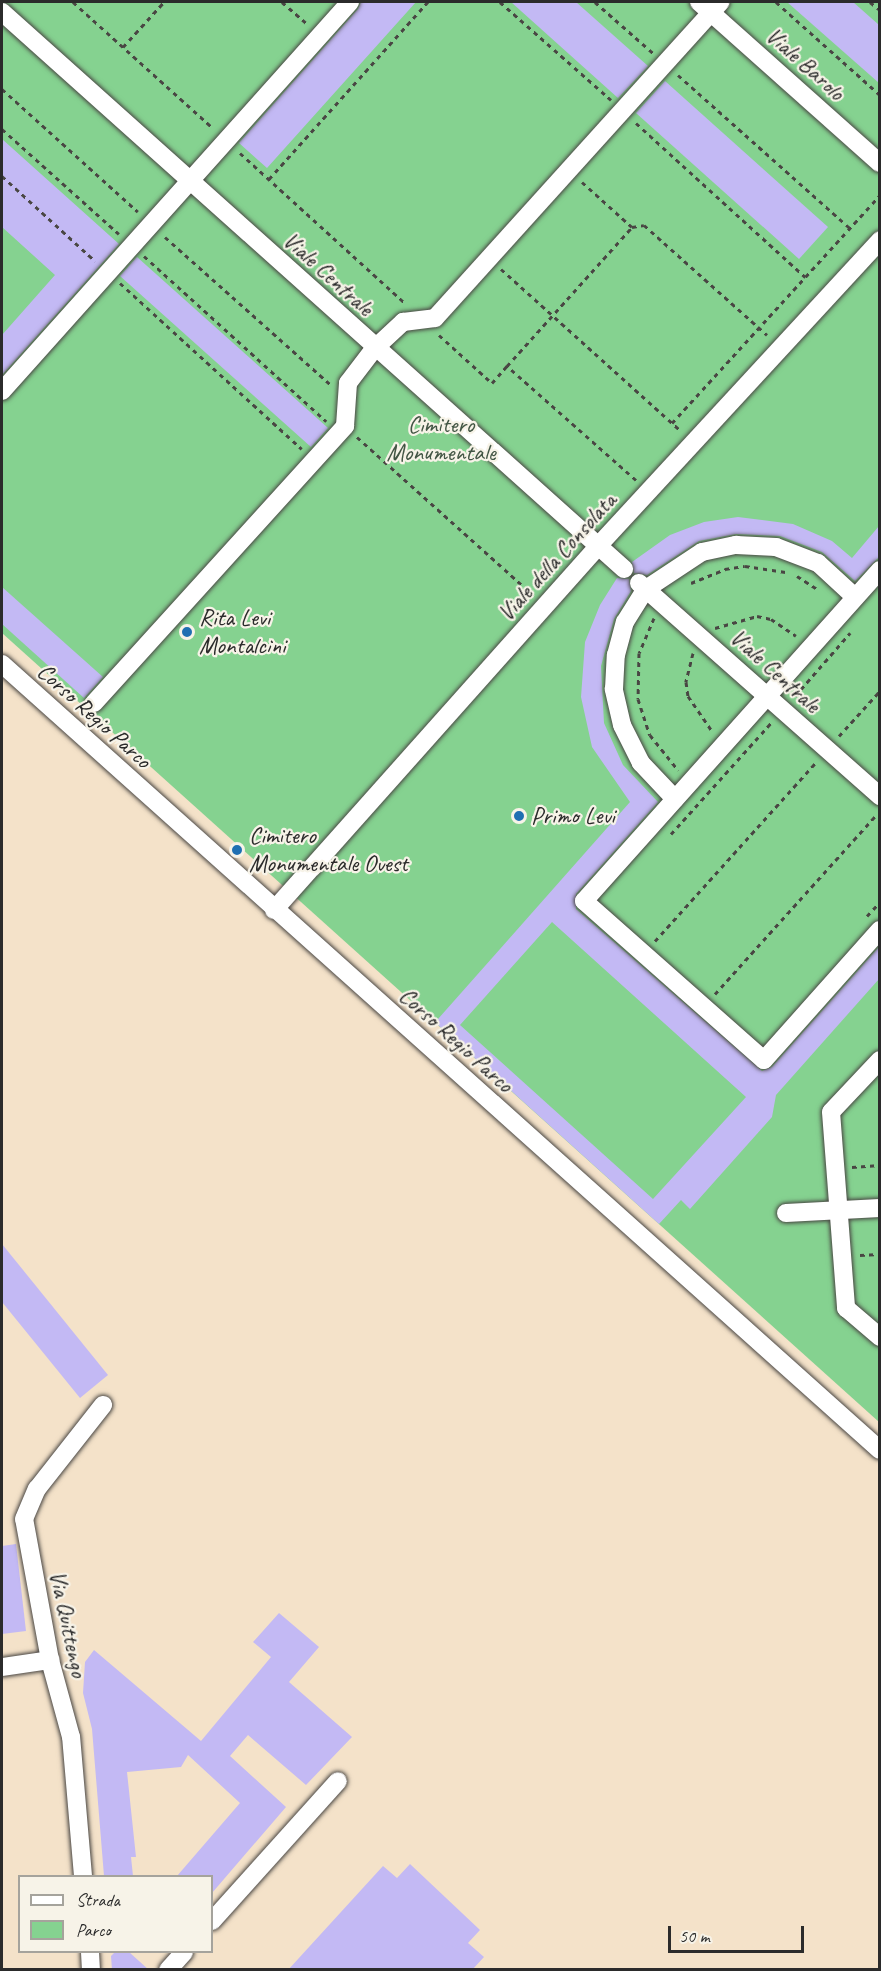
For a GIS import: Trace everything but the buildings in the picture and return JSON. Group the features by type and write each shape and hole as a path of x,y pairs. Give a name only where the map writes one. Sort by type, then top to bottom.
{"street":[{"path":"2,391 350,2"},
{"path":"94,703 342,429 348,383 374,349 403,322 435,318 665,63 710,5"},
{"name":"Viale Barolo","path":"710,5 879,163"},
{"name":"Viale Centrale","path":"2,12 374,349 624,569"},
{"name":"Viale della Consolata","path":"274,910 599,545 879,240"},
{"path":"675,799 641,763 622,725 614,689 616,655 625,622 642,586 702,552 736,545 776,547 818,563 855,597"},
{"path":"879,570 584,901 650,947 710,1000 764,1060 879,930"},
{"name":"Viale Centrale","path":"642,586 879,796"},
{"name":"Corso Regio Parco","path":"2,664 879,1450"},
{"path":"879,1060 831,1112 846,1308 879,1337"},
{"path":"786,1214 879,1208"},
{"name":"Via Quittengo","path":"83,1875 71,1737 50,1660 24,1519 38,1489 103,1406"},
{"path":"2,1667 50,1660"},
{"path":"213,1920 338,1781"},
{"path":"90,1953 91,1970"},
{"path":"168,1970 183,1953"}],"path":[{"path":"73,2 492,383 632,227 644,225 781,348"},
{"path":"123,47 164,2"},
{"path":"282,2 320,35"},
{"path":"269,179 428,2"},
{"path":"500,2 805,277"},
{"path":"595,2 850,228"},
{"path":"776,2 879,95"},
{"path":"870,2 879,10"},
{"path":"2,89 347,399"},
{"path":"2,129 132,246 545,606"},
{"path":"569,170 632,227"},
{"path":"2,176 314,460"},
{"path":"672,423 879,195"},
{"path":"489,258 694,442"},
{"path":"507,366 649,491"},
{"path":"666,839 858,624"},
{"path":"650,947 879,691"},
{"path":"710,1000 879,812"},
{"path":"864,920 879,902"},
{"path":"648,933 650,947"},
{"path":"650,947 664,948"},
{"path":"707,986 710,1000"},
{"path":"710,1000 723,1001"},
{"path":"835,1168 879,1165"}],"green space":[{"name":"Cimitero Monumentale","path":"2,2 879,2 879,1422 2,633"}],"place":[{"name":"Rita Levi Montalcini","path":"187,632"},
{"name":"Primo Levi","path":"519,816"},
{"name":"Cimitero Monumentale Ovest","path":"237,850"}]}
